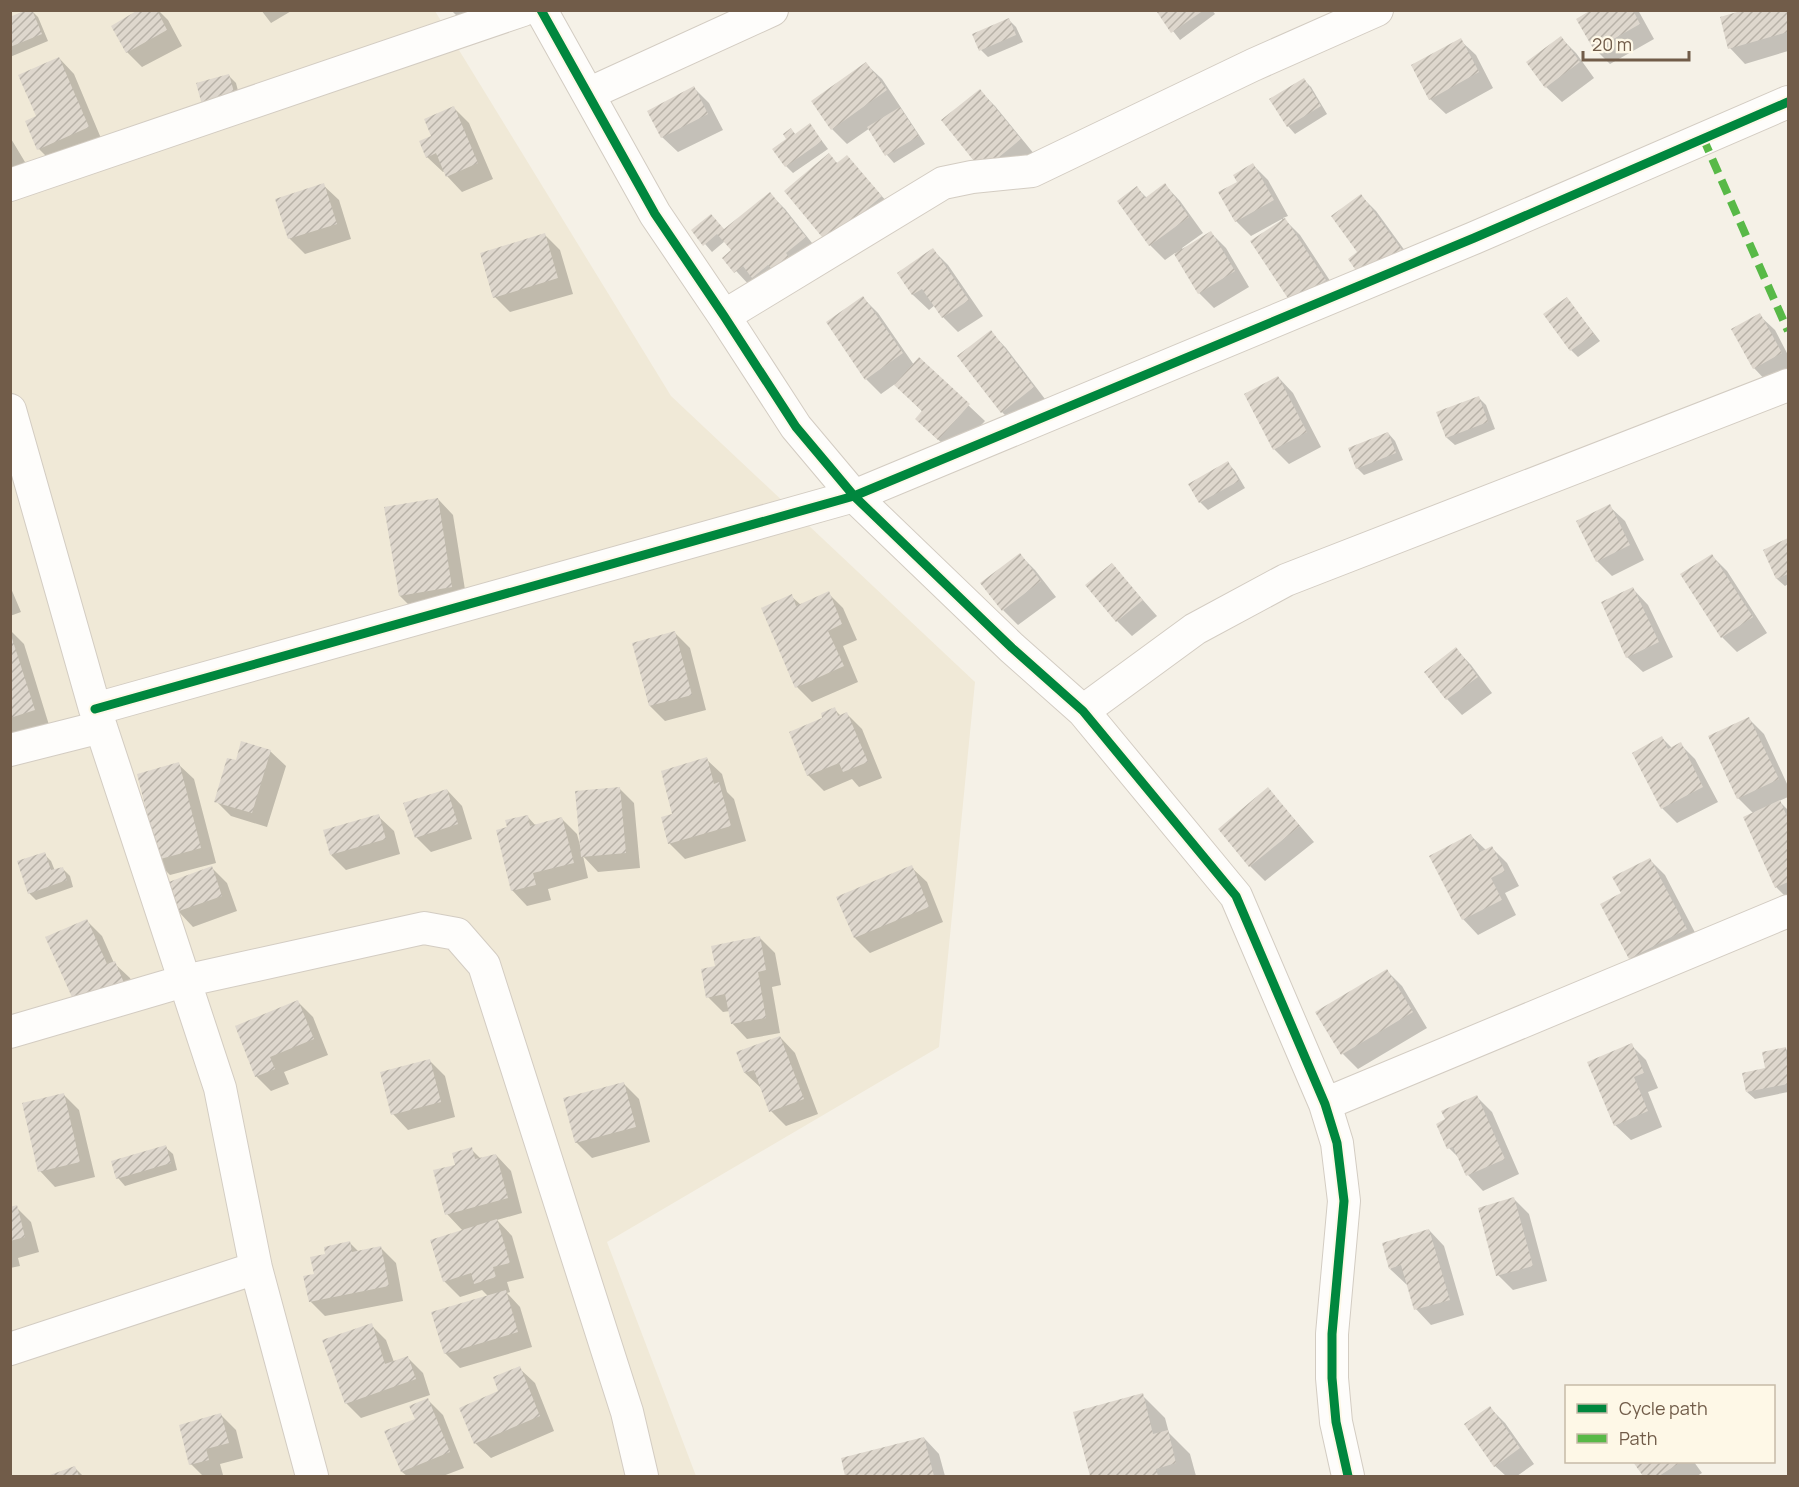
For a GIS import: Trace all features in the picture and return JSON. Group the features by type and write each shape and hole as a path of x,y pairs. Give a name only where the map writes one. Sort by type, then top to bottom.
{"street":[{"path":"10,185 523,10"},
{"path":"541,10 655,214 796,427 855,496 1012,648 1083,711 1236,896 1325,1104 1337,1143 1344,1201 1332,1334 1332,1378 1336,1422 1348,1476"},
{"path":"588,94 772,10"},
{"path":"724,316 943,183 972,177 1032,171 1253,65 1377,10"},
{"path":"10,750 98,718 855,496 1474,238 1788,102"},
{"path":"1083,711 1195,629 1286,580 1788,385"},
{"path":"10,410 16,451 98,718 220,1088 256,1268 312,1476"},
{"path":"1325,1104 1788,911"},
{"path":"10,1032 184,981 424,928 457,934 484,965 627,1412 642,1476"},
{"path":"10,1349 256,1268"}],"shaded area":[{"path":"10,11 435,11 671,396 975,682 939,1047 607,1242 696,1476 11,1476"}],"building":[{"path":"26,10 32,10 42,34 10,47 10,17"},
{"path":"138,10 157,10 167,30 126,53 111,26"},
{"path":"1159,10 1204,10 1171,33 1157,12"},
{"path":"1591,10 1633,10 1640,24 1594,50 1576,19"},
{"path":"1744,10 1788,10 1788,32 1728,49 1720,17"},
{"path":"1009,18 1016,35 979,51 972,34"},
{"path":"1561,36 1580,62 1545,88 1526,62"},
{"path":"1461,38 1479,72 1429,100 1411,65"},
{"path":"59,57 89,127 37,150 25,121 36,116 18,75"},
{"path":"866,62 887,90 831,130 811,101"},
{"path":"229,74 237,103 204,112 196,83"},
{"path":"1304,78 1321,106 1287,127 1269,99"},
{"path":"694,86 708,114 661,138 647,111"},
{"path":"980,89 1021,139 982,171 941,120"},
{"path":"454,106 478,163 446,177 436,153 426,158 419,141 431,136 424,119"},
{"path":"900,107 919,136 885,156 867,127"},
{"path":"810,123 822,141 785,167 772,149 786,139 783,134 791,128 795,134"},
{"path":"829,153 837,163 847,155 882,196 827,243 784,191"},
{"path":"1253,163 1274,200 1235,222 1218,192 1237,182 1233,175"},
{"path":"324,183 337,224 288,239 275,199"},
{"path":"1165,183 1189,217 1149,246 1117,201 1137,186 1145,198"},
{"path":"770,192 806,237 786,253 792,261 776,274 768,265 752,278 743,266 734,273 722,258 731,250 717,234 703,246 691,230 711,214 724,229"},
{"path":"1361,194 1402,250 1362,279 1348,259 1357,252 1331,216"},
{"path":"1285,218 1326,280 1291,303 1250,241"},
{"path":"1211,231 1235,271 1198,294 1174,254"},
{"path":"545,233 558,278 493,298 480,253"},
{"path":"933,248 969,300 942,318 922,289 912,295 897,273"},
{"path":"863,296 903,353 865,380 826,322"},
{"path":"1567,297 1594,334 1570,351 1543,314"},
{"path":"1760,313 1782,353 1753,369 1731,329"},
{"path":"991,330 1034,387 1001,413 957,356"},
{"path":"919,357 970,404 938,440 915,419 922,411 894,385"},
{"path":"1278,376 1307,432 1273,450 1244,394"},
{"path":"1479,396 1488,422 1446,438 1436,412"},
{"path":"1388,432 1396,453 1356,469 1348,448"},
{"path":"1228,461 1239,481 1199,503 1188,484"},
{"path":"438,498 452,587 399,596 384,507"},
{"path":"1610,504 1630,545 1596,562 1576,521"},
{"path":"1788,538 1788,574 1776,579 1763,550"},
{"path":"1020,553 1041,581 1002,611 980,583"},
{"path":"1712,554 1753,617 1721,638 1680,574"},
{"path":"1112,563 1143,600 1116,622 1085,585"},
{"path":"1633,587 1659,642 1626,658 1601,602"},
{"path":"829,591 842,624 828,631 844,666 795,688 761,608 792,594 796,606"},
{"path":"675,631 692,695 649,706 632,643"},
{"path":"10,632 35,710 10,718"},
{"path":"1456,647 1478,677 1446,700 1424,672"},
{"path":"835,707 838,716 847,712 868,762 843,772 839,763 807,776 789,732 822,718 821,713"},
{"path":"1749,717 1779,779 1737,799 1708,736"},
{"path":"1662,736 1668,749 1681,742 1703,787 1661,809 1632,753"},
{"path":"241,741 271,750 252,813 214,802 227,758 236,760"},
{"path":"707,757 714,784 719,782 731,826 668,844 661,817 672,814 661,771"},
{"path":"179,762 201,848 153,861 144,828 150,826 137,774"},
{"path":"620,787 626,853 581,857 575,791"},
{"path":"1268,787 1300,826 1249,867 1218,829"},
{"path":"447,789 458,824 415,838 403,803"},
{"path":"1780,800 1788,819 1788,882 1775,888 1743,817"},
{"path":"379,814 386,839 330,855 323,830"},
{"path":"528,815 530,826 562,817 574,863 533,873 536,885 511,891 496,830 507,827 505,820"},
{"path":"1471,834 1480,852 1492,846 1505,871 1491,878 1502,900 1462,920 1429,856"},
{"path":"45,852 51,870 63,867 67,880 28,894 17,861"},
{"path":"1650,858 1687,929 1629,959 1600,904 1621,893 1612,877"},
{"path":"912,865 929,907 854,938 836,897"},
{"path":"212,866 222,896 176,912 166,883"},
{"path":"87,919 107,964 115,961 124,983 75,1004 45,937"},
{"path":"760,936 766,970 758,972 766,1018 731,1024 725,994 706,998 701,969 715,966 711,946"},
{"path":"1387,969 1413,1012 1341,1055 1315,1012"},
{"path":"298,1000 314,1039 270,1057 275,1069 255,1077 235,1026"},
{"path":"780,1036 804,1099 769,1112 754,1070 744,1073 736,1052"},
{"path":"1632,1043 1644,1073 1634,1077 1648,1111 1614,1126 1587,1062"},
{"path":"1786,1047 1788,1084 1746,1092 1742,1073 1765,1068 1762,1052"},
{"path":"430,1059 441,1102 391,1115 380,1072"},
{"path":"624,1082 636,1127 575,1143 563,1098"},
{"path":"64,1093 80,1162 38,1172 22,1103"},
{"path":"1477,1095 1505,1159 1466,1176 1453,1147 1447,1149 1436,1124 1445,1119 1441,1111"},
{"path":"166,1145 171,1163 116,1179 111,1161"},
{"path":"472,1147 475,1159 496,1154 508,1198 445,1215 433,1170 455,1165 452,1153"},
{"path":"1514,1197 1533,1266 1496,1276 1478,1208"},
{"path":"17,1205 25,1237 10,1241 10,1207"},
{"path":"497,1219 510,1263 493,1267 496,1277 474,1284 471,1273 443,1282 430,1240"},
{"path":"1429,1229 1450,1300 1414,1310 1401,1265 1389,1269 1382,1243"},
{"path":"350,1241 352,1252 381,1246 389,1286 309,1302 303,1276 314,1274 310,1257 325,1254 324,1247"},
{"path":"506,1290 518,1332 444,1354 431,1312"},
{"path":"372,1323 385,1364 408,1356 416,1379 345,1404 322,1340"},
{"path":"520,1366 540,1416 474,1444 459,1408 498,1391 493,1377"},
{"path":"1143,1393 1153,1434 1168,1430 1176,1463 1156,1469 1158,1476 1090,1476 1073,1412"},
{"path":"428,1398 450,1452 401,1472 384,1431 415,1419 409,1406"},
{"path":"1490,1406 1520,1448 1494,1467 1464,1424"},
{"path":"221,1413 229,1443 206,1449 209,1460 189,1465 179,1425"},
{"path":"924,1437 934,1476 845,1476 841,1458"},
{"path":"1634,1463 1679,1463 1659,1476 1643,1476"},
{"path":"75,1466 79,1476 47,1476"}],"marked path":[{"path":"1703,138 1788,331"}],"cycle path":[{"path":"541,10 655,214 796,427 854,496 1012,648 1083,711 1236,896 1325,1104 1337,1143 1344,1201 1332,1334 1332,1378 1336,1422 1348,1476"},
{"path":"95,709 854,496 1474,238 1788,102"}]}
